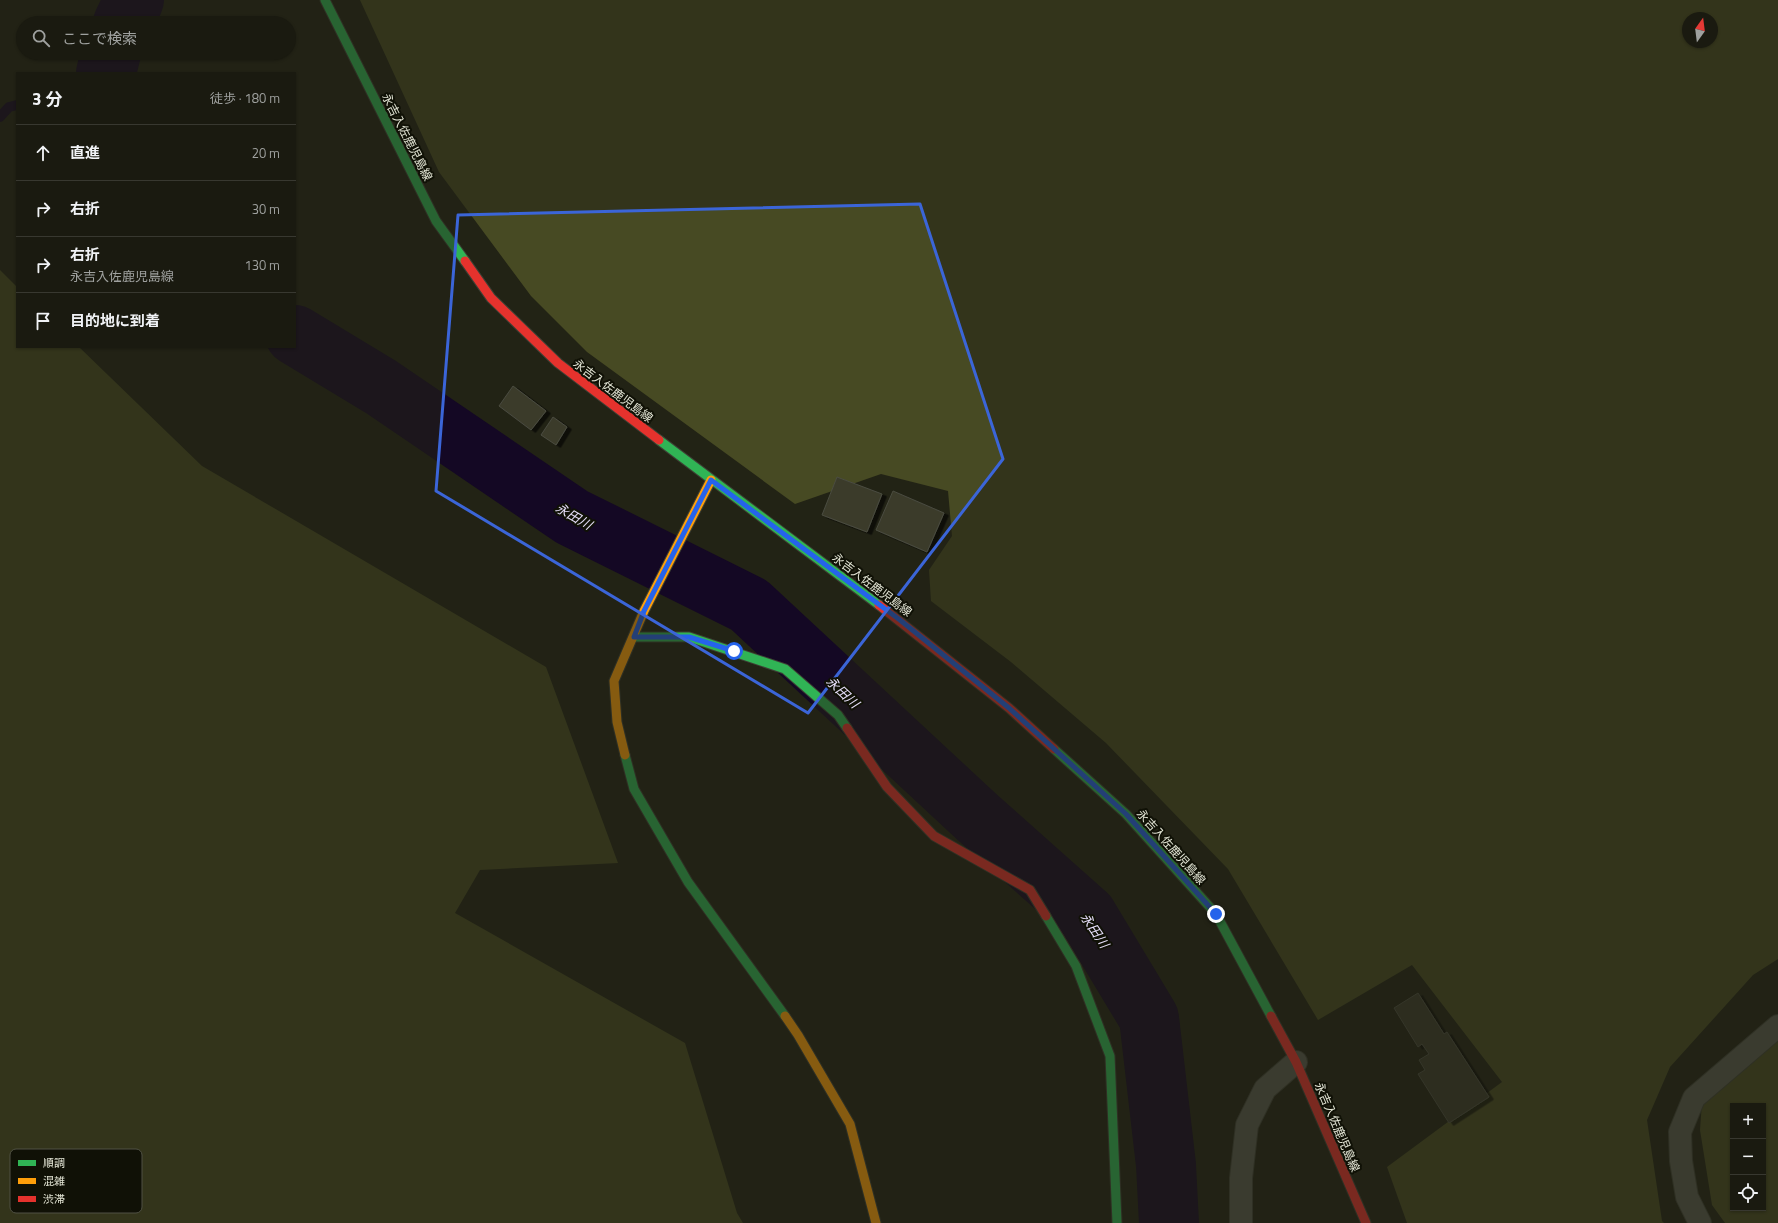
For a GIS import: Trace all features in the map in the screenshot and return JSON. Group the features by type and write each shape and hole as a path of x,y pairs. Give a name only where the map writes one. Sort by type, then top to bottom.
{"street":[{"name":"永吉入佐鹿児島線","path":"325,0 436,221 491,298 558,363 711,480 912,630 1009,708 1126,814 1216,914 1296,1062 1366,1223"},
{"path":"711,480 691,516 644,611 614,681 617,722 634,789 688,882 798,1035 850,1124 876,1223"},
{"path":"634,637 689,637 785,669 838,715 887,787 934,836 1030,890 1076,966 1110,1056 1117,1223"},
{"path":"1700,1223 1687,1197 1681,1161 1680,1132 1694,1098 1778,1026"},
{"path":"1241,1223 1241,1178 1247,1125 1265,1090 1296,1062"}],"highlighted area":[{"path":"920,204 1003,459 808,713 436,491 458,215"}],"green space":[{"path":"360,0 1778,0 1778,959 1753,975 1670,1067 1647,1120 1662,1221 1664,1223 1407,1223 1387,1167 1502,1082 1412,965 1318,1020 1228,869 1106,743 1011,662 931,601 929,570 952,536 948,491 881,474 795,504 587,352 531,296 439,172"},
{"path":"0,270 16,286 16,348 80,348 202,466 546,667 618,863 480,870 455,913 685,1043 737,1213 743,1223 0,1223"},
{"path":"1778,1034 1778,1223 1725,1223 1712,1205 1700,1130 1702,1102"}],"building":[{"path":"513,386 546,411 531,430 499,406"},
{"path":"553,417 567,427 556,445 541,435"},
{"path":"837,477 882,494 867,532 822,515"},
{"path":"893,491 944,513 927,552 876,530"},
{"path":"1418,993 1444,1034 1447,1032 1489,1097 1449,1123 1418,1074 1425,1070 1419,1060 1429,1054 1422,1044 1418,1047 1394,1008"}],"waterway":[{"name":"永田川","path":"126,16 134,0"},
{"name":"永田川","path":"106,72 109,60"},
{"path":"0,117 9,107 16,105"},
{"name":"永田川","path":"296,336 381,387 572,517 749,605 977,817 1087,915 1149,1018 1166,1165 1169,1223"}],"traffic: fast":[{"path":"325,0 436,221 465,261"},
{"path":"659,440 879,605"},
{"path":"634,637 689,637 785,669 838,715 847,728"},
{"path":"1054,749 1126,814 1216,914 1271,1016"},
{"path":"625,755 634,789 688,882 785,1016"},
{"path":"1046,916 1076,966 1110,1056 1117,1223"}],"traffic: slow":[{"path":"625,755 617,722 614,681 644,611 711,480"},
{"path":"785,1016 798,1035 850,1124 876,1223"}],"traffic: jam":[{"path":"465,261 491,298 558,363 659,440"},
{"path":"879,605 1009,708 1054,749"},
{"path":"847,728 887,787 934,836 1030,890 1046,916"},
{"path":"1271,1016 1296,1062 1366,1223"}],"route":[{"path":"734,651 689,637 634,637 644,611 691,516 711,480 900,620 1009,708 1126,814 1216,914"}]}
